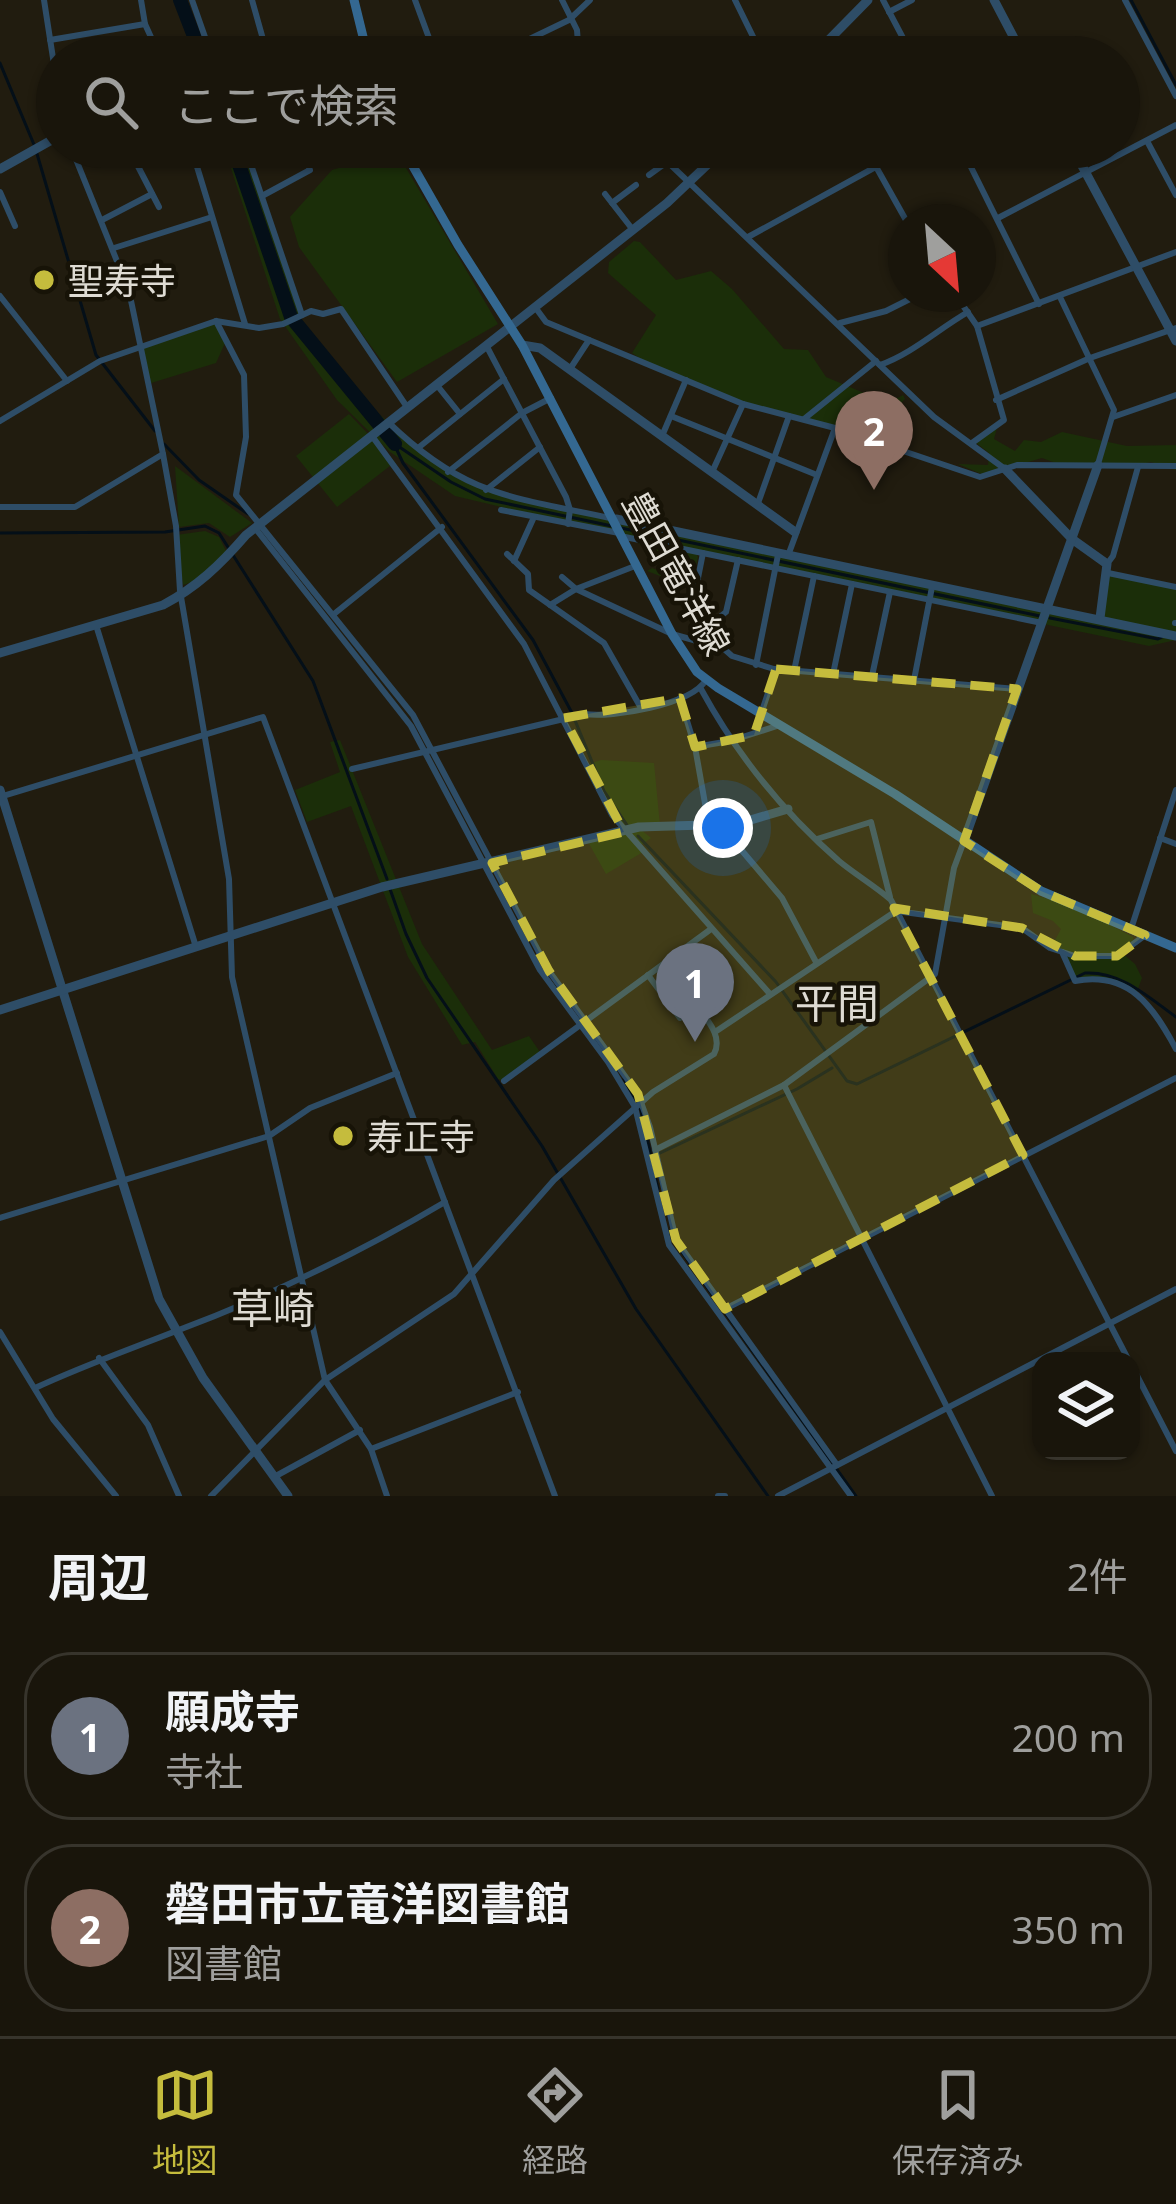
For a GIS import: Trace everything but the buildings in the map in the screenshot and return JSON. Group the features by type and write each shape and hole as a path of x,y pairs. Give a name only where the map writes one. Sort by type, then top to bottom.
{"main road":[{"path":"354,0 363,36"},
{"name":"豊田竜洋線","path":"414,168 467,261 523,345 672,634 703,684 780,725 1041,891 1176,948"}],"street":[{"path":"44,0 49,36"},
{"path":"141,0 150,36"},
{"path":"192,0 205,36"},
{"path":"251,0 262,36"},
{"path":"415,0 428,36"},
{"path":"562,0 577,36"},
{"path":"536,36 569,20 590,0"},
{"path":"735,0 753,36"},
{"path":"834,36 868,0"},
{"path":"883,0 902,36"},
{"path":"889,12 912,0"},
{"path":"994,0 1013,36"},
{"path":"1125,0 1176,96"},
{"path":"74,36 145,24"},
{"path":"1140,144 1176,125"},
{"path":"1147,141 1176,195"},
{"path":"0,169 36,149"},
{"path":"80,168 129,291 163,454 176,526 180,591 229,879 232,977 325,1380 371,1449 387,1496"},
{"path":"139,168 159,207"},
{"path":"197,168 245,324"},
{"path":"252,168 300,315"},
{"path":"262,196 309,168"},
{"path":"649,175 659,168"},
{"path":"673,168 934,417 1005,469 1108,569 1176,587"},
{"path":"0,653 163,605 209,578 258,526 705,168"},
{"path":"748,237 873,168"},
{"path":"876,168 897,204"},
{"path":"972,168 1039,304"},
{"path":"1083,168 1176,341"},
{"path":"998,218 1093,168"},
{"path":"612,203 636,184"},
{"path":"0,192 15,226"},
{"path":"102,220 152,194"},
{"path":"604,194 633,230"},
{"path":"114,248 212,217"},
{"path":"977,326 1176,252"},
{"path":"0,296 67,381"},
{"path":"655,1150 784,1085 932,977 954,868 1113,417 1114,410 1060,297"},
{"path":"535,308 546,322 743,404 836,428 980,477 1017,465 1176,466"},
{"path":"0,421 100,361 216,321 260,328 341,309 407,407"},
{"path":"840,323 888,309"},
{"path":"804,419 878,363 911,352 968,312 977,326 1004,420 972,442"},
{"path":"216,321 244,375 246,437 236,495 430,751"},
{"path":"996,400 1090,358 1173,329"},
{"path":"570,369 589,340"},
{"path":"486,345 570,509 568,524"},
{"path":"523,345 540,347 795,532"},
{"path":"417,448 504,379"},
{"path":"662,436 686,380"},
{"path":"436,385 460,414"},
{"path":"1113,417 1176,394"},
{"path":"448,472 522,413 551,398"},
{"path":"711,473 743,404"},
{"path":"670,416 817,475"},
{"path":"757,506 790,416"},
{"path":"388,422 448,472 484,491 1174,636 1176,622"},
{"path":"756,665 775,568 795,532 836,428"},
{"path":"373,436 524,644 602,800 624,832 770,994"},
{"path":"484,491 540,447"},
{"path":"0,507 75,507 163,454"},
{"path":"1100,618 1108,569 1138,467"},
{"path":"501,510 1042,623"},
{"path":"534,517 511,558 528,574 529,590 604,643 641,708"},
{"path":"258,526 413,715 549,971 638,1105 655,1150 676,1240 851,1496"},
{"path":"334,614 442,527"},
{"path":"703,553 694,593 723,648"},
{"path":"711,624 726,612 738,560"},
{"path":"550,605 638,564"},
{"path":"794,670 814,576"},
{"path":"562,577 576,589 672,634 713,642 756,665 1017,689"},
{"path":"833,674 852,584"},
{"path":"914,681 933,584"},
{"path":"872,677 890,592"},
{"path":"96,625 196,947"},
{"path":"761,714 776,669"},
{"path":"352,769 585,713 623,714 680,698 703,684 730,741 788,809 840,862 891,900"},
{"path":"680,698 715,826 782,898 816,962"},
{"path":"288,1496 174,1332 148,1269 1,794 263,717 555,1496"},
{"path":"694,747 780,725"},
{"path":"1130,928 1176,790"},
{"path":"0,1010 382,887 639,827 715,826 788,809"},
{"path":"817,839 872,822 896,911 1124,1352"},
{"path":"1160,838 1176,844"},
{"path":"716,1032 896,911 1022,928 1075,956 1118,956 1145,935"},
{"path":"504,1082 711,929"},
{"path":"1062,952 1076,981 1111,980 1150,1005 1176,1048"},
{"path":"215,1495 325,1380 437,1307 554,1180 638,1105 714,1054 716,1032 698,1007 680,1018 648,975"},
{"path":"0,1219 269,1136 310,1108 397,1073"},
{"path":"725,1309 1176,1078"},
{"path":"784,1085 992,1496"},
{"path":"638,1105 669,1245 834,1467"},
{"path":"35,1388 376,1243 445,1202"},
{"path":"778,1496 1176,1289"},
{"path":"0,1332 53,1419 116,1496"},
{"path":"99,1358 148,1425 179,1496"},
{"path":"1140,1382 1176,1451"},
{"path":"371,1449 518,1392"},
{"path":"274,1477 360,1430"}],"highlighted area":[{"path":"776,669 1017,689 964,841 1041,891 1145,935 1117,956 1075,956 1022,928 894,908 1023,1155 725,1309 676,1240 638,1094 549,971 492,863 624,832 564,718 680,698 695,747 754,735"}],"green space":[{"path":"231,168 251,168 305,328 345,380 429,458 488,492 1099,619 1108,573 1176,589 1176,640 1149,646 695,551 698,557 691,588 647,571 652,568 671,575 678,567 671,557 653,554 638,543 652,543 455,496 390,452 337,400 280,319"},
{"path":"406,168 498,324 397,382 299,247 290,217 332,170"},
{"path":"634,241 676,280 711,271 784,349 808,350 826,377 888,403 903,395 905,399 891,413 884,411 868,432 746,404 659,369 632,353 656,315 608,273 609,262"},
{"path":"216,321 225,343 216,363 148,384 141,349"},
{"path":"349,414 395,462 337,507 296,456"},
{"path":"997,428 994,439 1015,451 1024,440 1041,442 1062,432 1127,446 1176,445 1176,470 1151,462 1128,467 1061,465 1042,458 984,475 958,464 988,465 989,453 975,442"},
{"path":"175,466 252,523 230,537 209,523 179,527"},
{"path":"205,531 219,537 226,551 203,578 183,585 176,535"},
{"path":"340,740 422,944 492,1050 529,1036 540,1052 504,1081 498,1079 475,1042 462,1045 408,957 351,806 307,822 295,790 340,772 330,742"},
{"path":"601,760 654,763 660,826 640,829 651,838 638,847 643,852 606,874 587,840 625,832 602,800 586,765"},
{"path":"1031,894 1076,907 1133,937 1134,945 1123,954 1142,978 1136,994 1104,978 1078,981 1062,952 1051,948 1061,929 1033,913"}],"waterway":[{"path":"180,0 194,36"},
{"path":"1131,0 1176,85"},
{"path":"0,63 36,150"},
{"path":"41,168 96,355 155,431"},
{"path":"240,168 291,317 395,444"},
{"path":"164,444 199,480 248,514"},
{"path":"395,444 485,499 612,526"},
{"path":"395,446 533,640 572,713 604,791 627,825"},
{"path":"0,533 165,532 205,526 219,533 313,681 387,879"},
{"path":"621,528 1040,616"},
{"path":"1050,618 1158,639 1164,636"},
{"path":"638,836 776,982 847,1081 857,1084 1085,973 1122,981 1176,1017"},
{"path":"390,889 427,978 542,1146 636,1309 768,1496"},
{"path":"658,1154 832,1068"},
{"path":"624,1079 641,1110 658,1189"},
{"path":"669,1234 856,1496"}],"place":[{"name":"聖寿寺","path":"44,280"},
{"name":"磐田市立竜洋図書館","path":"874,490"},
{"name":"願成寺","path":"695,1042"},
{"name":"寿正寺","path":"343,1136"}],"district":[{"name":"平間","path":"837,1002"},
{"name":"草崎","path":"273,1307"}]}
